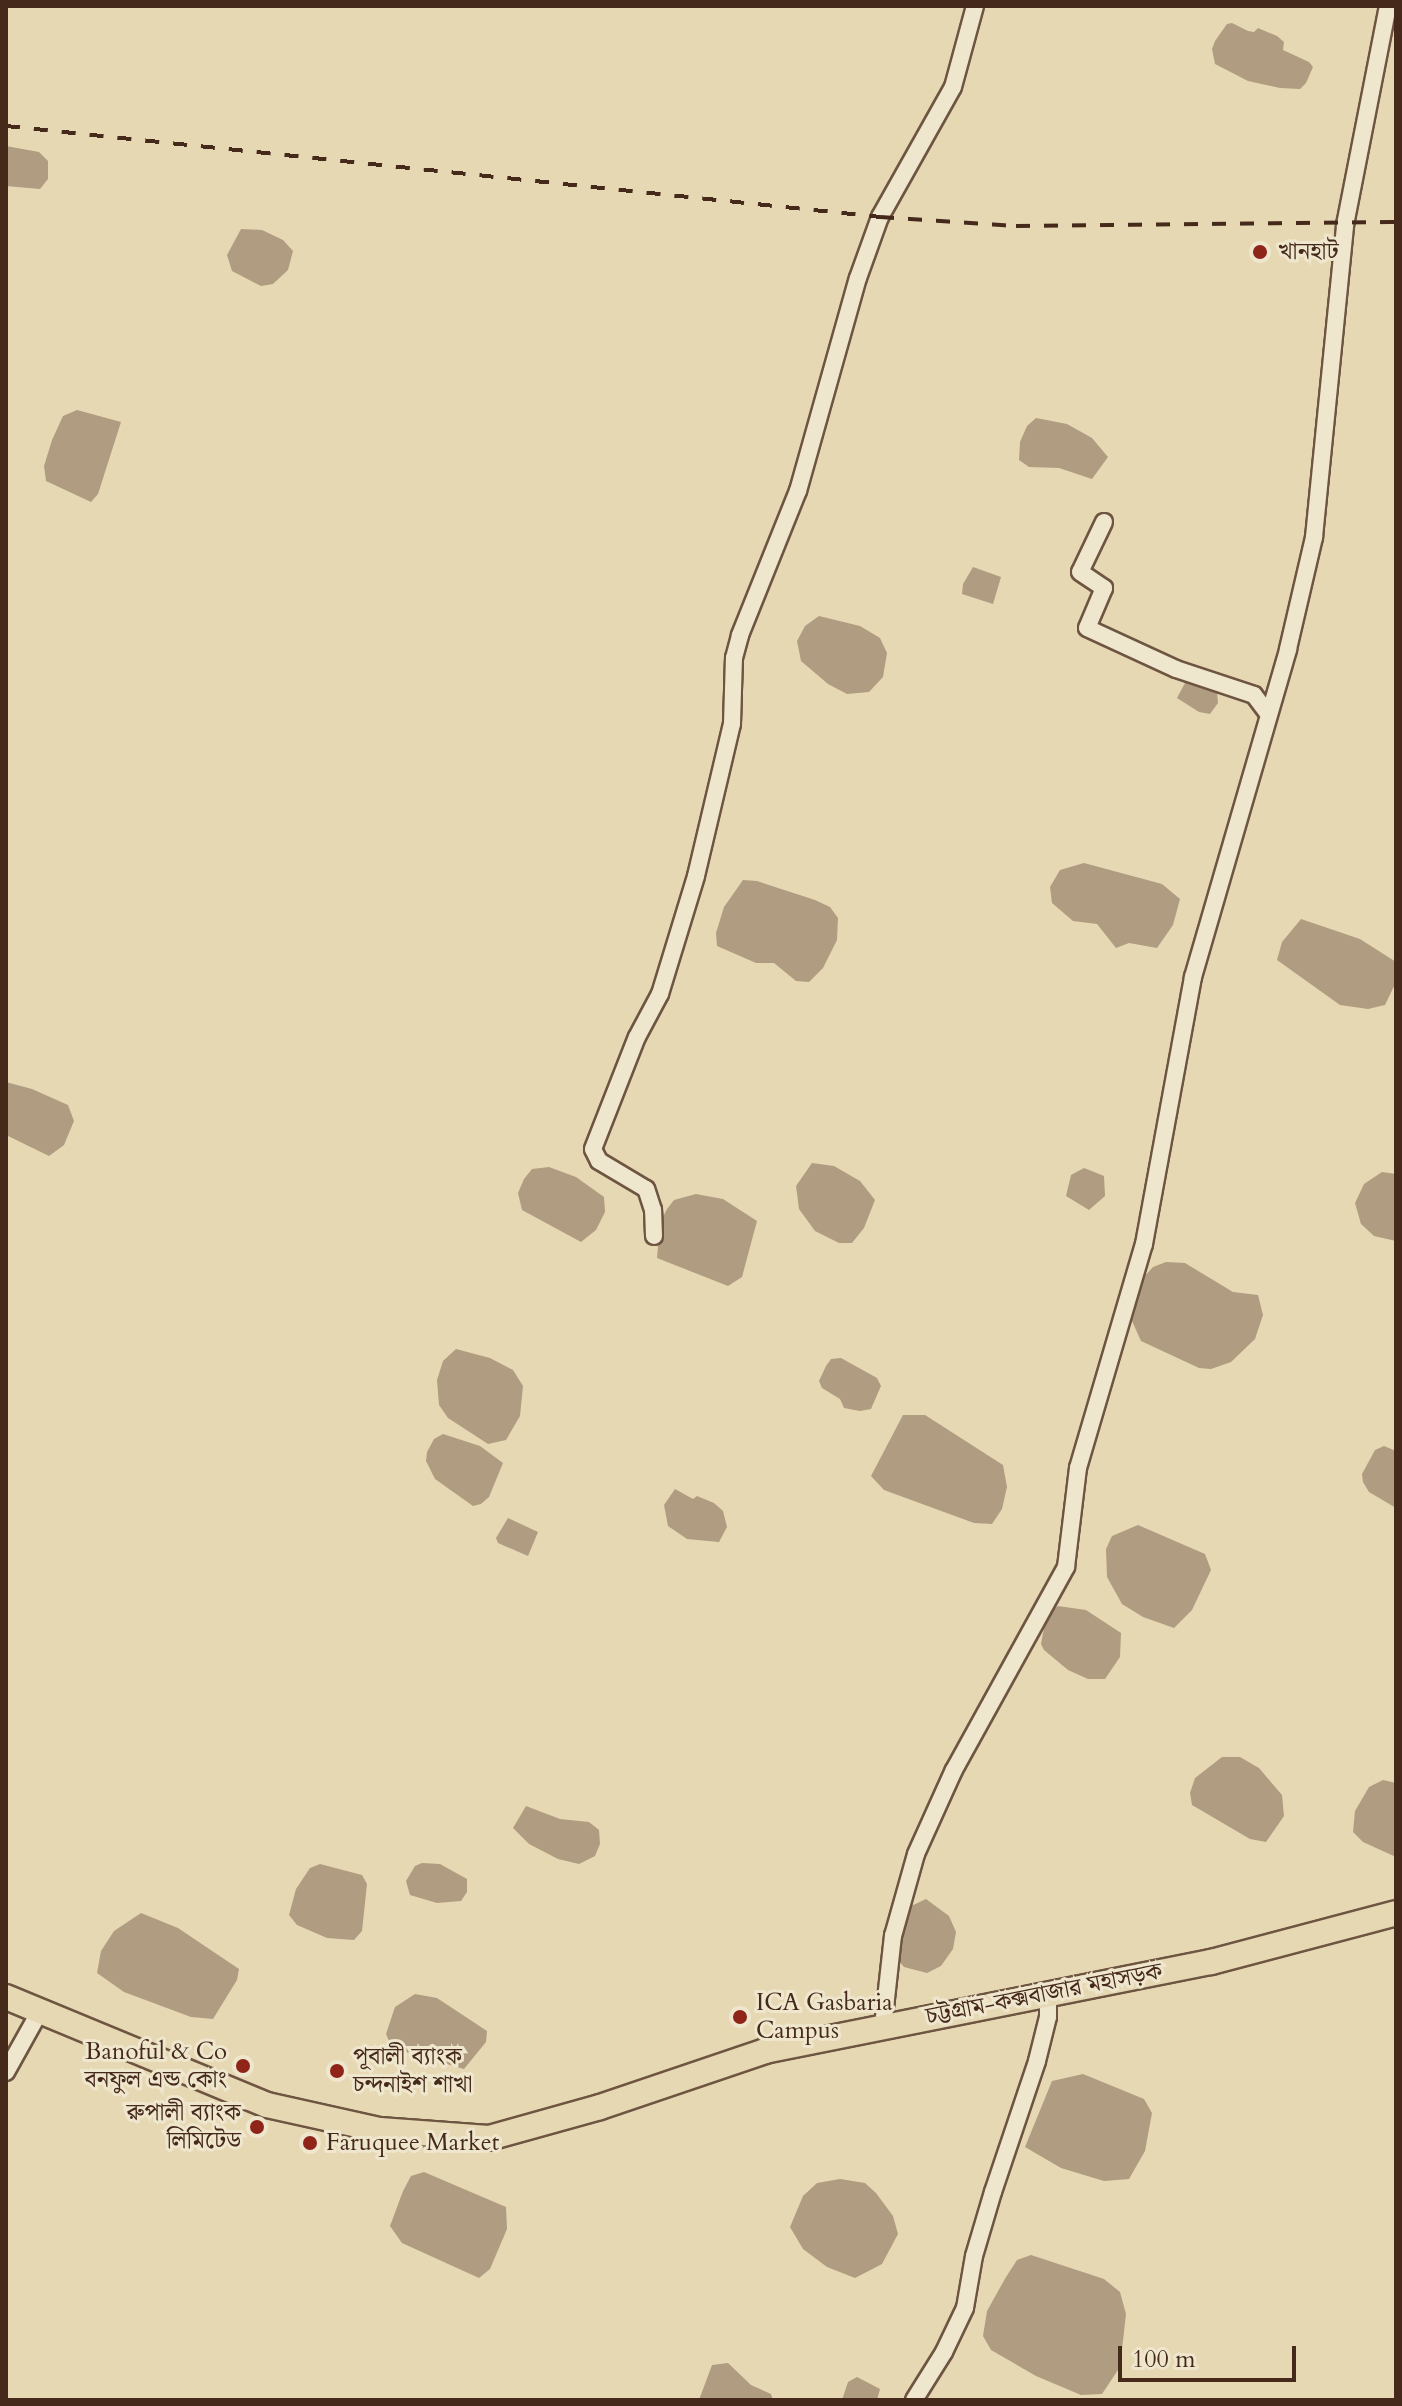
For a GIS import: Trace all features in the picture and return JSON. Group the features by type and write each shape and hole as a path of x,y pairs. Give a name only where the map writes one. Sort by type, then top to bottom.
{"highway":[{"name":"চট্টগ্রাম-কক্সবাজার মহাসড়ক","path":"6,1997 267,2105 380,2130 489,2138 600,2107 765,2051 1211,1962 1396,1913"}],"street":[{"path":"654,1236 653,1210 646,1189 599,1161 593,1149 637,1037 660,994 696,876 732,724 734,658 740,635 798,491 858,278 880,217 953,87 975,6"},
{"path":"883,2026 893,1936 916,1854 954,1770 1066,1567 1078,1468 1144,1244 1193,977 1267,712 1288,649 1314,537 1345,225 1388,6"},
{"path":"1104,522 1080,572 1104,588 1087,628 1176,669 1254,695 1267,712"},
{"path":"914,2400 944,2352 965,2308 985,2218 1037,2061 1048,2017 1048,1994"},
{"path":"6,2072 40,2011"}],"shaded area":[{"path":"1232,23 1248,31 1254,32 1258,28 1277,36 1284,42 1283,50 1313,67 1306,83 1300,89 1280,88 1248,81 1215,64 1212,49 1215,41 1227,24"},
{"path":"6,146 39,152 48,161 48,179 40,189 6,186"},
{"path":"241,229 262,230 283,240 293,251 288,270 273,284 261,286 232,271 227,255"},
{"path":"77,410 121,422 98,494 91,502 46,481 44,466 52,440 63,416"},
{"path":"1036,418 1067,424 1092,438 1108,457 1092,479 1059,468 1029,467 1019,460 1020,442 1027,426"},
{"path":"973,567 1001,577 993,604 962,594 963,584"},
{"path":"819,616 860,626 880,638 887,653 883,677 869,692 847,694 828,684 801,661 797,641 805,626"},
{"path":"1186,681 1217,692 1218,703 1210,714 1199,712 1177,698"},
{"path":"1084,863 1162,884 1180,899 1173,925 1157,948 1129,943 1116,948 1097,924 1073,921 1052,903 1050,887 1060,870"},
{"path":"743,880 757,881 815,900 830,907 838,918 837,940 823,968 809,982 796,981 774,963 756,963 717,946 716,933 724,907"},
{"path":"1301,919 1360,939 1396,962 1396,982 1385,1005 1368,1009 1340,1005 1277,960 1282,942"},
{"path":"6,1082 32,1089 68,1105 74,1121 64,1145 49,1156 6,1135"},
{"path":"812,1163 834,1166 860,1181 875,1200 864,1228 852,1243 839,1243 815,1231 799,1209 796,1186"},
{"path":"549,1167 576,1177 604,1197 605,1212 596,1230 581,1242 522,1210 518,1193 524,1179 532,1169"},
{"path":"1084,1168 1104,1176 1105,1196 1089,1210 1066,1196 1071,1175"},
{"path":"1382,1172 1396,1174 1396,1241 1374,1236 1361,1224 1355,1203 1364,1184"},
{"path":"696,1194 723,1199 757,1221 742,1277 728,1286 657,1258 660,1223 667,1209 674,1200"},
{"path":"1166,1262 1185,1263 1233,1292 1258,1295 1263,1315 1255,1339 1231,1362 1211,1369 1199,1368 1141,1341 1132,1321 1133,1299 1143,1278 1153,1267"},
{"path":"456,1349 490,1358 513,1370 523,1386 520,1416 506,1440 488,1444 448,1418 439,1405 437,1380 443,1361"},
{"path":"841,1358 877,1378 881,1386 871,1409 860,1411 844,1408 840,1399 822,1388 819,1381 826,1366 831,1359"},
{"path":"903,1415 925,1415 1003,1465 1007,1487 1002,1509 992,1524 974,1523 884,1490 871,1476"},
{"path":"443,1434 480,1446 503,1463 489,1497 481,1504 473,1506 435,1479 426,1461 427,1452 434,1439"},
{"path":"1384,1446 1396,1451 1396,1508 1369,1492 1363,1482 1362,1474 1375,1450"},
{"path":"675,1489 693,1499 697,1496 714,1503 723,1511 727,1527 719,1542 687,1539 668,1526 664,1505"},
{"path":"508,1518 538,1532 528,1556 498,1543 496,1538"},
{"path":"1138,1525 1205,1554 1211,1570 1192,1610 1174,1628 1143,1617 1122,1604 1107,1577 1106,1549 1112,1536"},
{"path":"1058,1606 1086,1610 1121,1633 1120,1657 1105,1679 1088,1679 1068,1670 1044,1650 1041,1644 1045,1623 1050,1611"},
{"path":"1222,1757 1240,1757 1259,1768 1282,1795 1284,1816 1266,1842 1250,1839 1192,1805 1190,1793 1195,1778"},
{"path":"1383,1780 1396,1783 1396,1857 1363,1842 1353,1832 1355,1811 1369,1787"},
{"path":"526,1806 560,1819 589,1822 599,1830 600,1844 595,1856 579,1864 558,1859 529,1844 513,1828"},
{"path":"422,1863 440,1864 467,1879 467,1892 461,1901 437,1903 410,1895 406,1881 415,1866"},
{"path":"320,1864 362,1875 367,1884 362,1931 354,1940 327,1938 297,1925 289,1915 296,1889 310,1868"},
{"path":"926,1899 949,1916 956,1932 953,1949 941,1966 927,1973 904,1967 897,1959 907,1908"},
{"path":"141,1913 178,1928 239,1969 237,1980 213,2019 191,2017 124,1992 97,1973 101,1951 114,1931"},
{"path":"415,1994 437,1998 487,2031 486,2042 464,2069 392,2048 386,2034 395,2007"},
{"path":"1083,2074 1144,2099 1152,2113 1145,2151 1129,2179 1104,2181 1061,2168 1025,2147 1052,2081"},
{"path":"424,2172 506,2207 507,2229 490,2269 479,2278 402,2243 390,2226 411,2176"},
{"path":"840,2179 865,2183 876,2193 893,2216 898,2234 882,2264 855,2278 827,2267 803,2249 790,2227 803,2196 817,2183"},
{"path":"1031,2255 1104,2279 1120,2292 1126,2314 1120,2367 1102,2394 1081,2395 1036,2376 991,2350 983,2336 987,2311 1006,2277 1017,2260"},
{"path":"728,2363 751,2385 771,2394 773,2400 699,2400 712,2365"},
{"path":"857,2377 880,2389 877,2400 842,2400 848,2382"}],"railway":[{"path":"6,126 880,217 1016,226 1396,222"}],"place":[{"name":"খানহাট","path":"1260,252"},
{"name":"ICA Gasbaria Campus","path":"740,2017"},
{"name":"Banoful & Co বনফুল এন্ড কোং","path":"243,2066"},
{"name":"পূবালী ব্যাংক চন্দনাইশ শাখা","path":"337,2071"},
{"name":"রুপালী ব্যাংক লিমিটেড","path":"257,2127"},
{"name":"Faruquee Market","path":"310,2143"}]}
